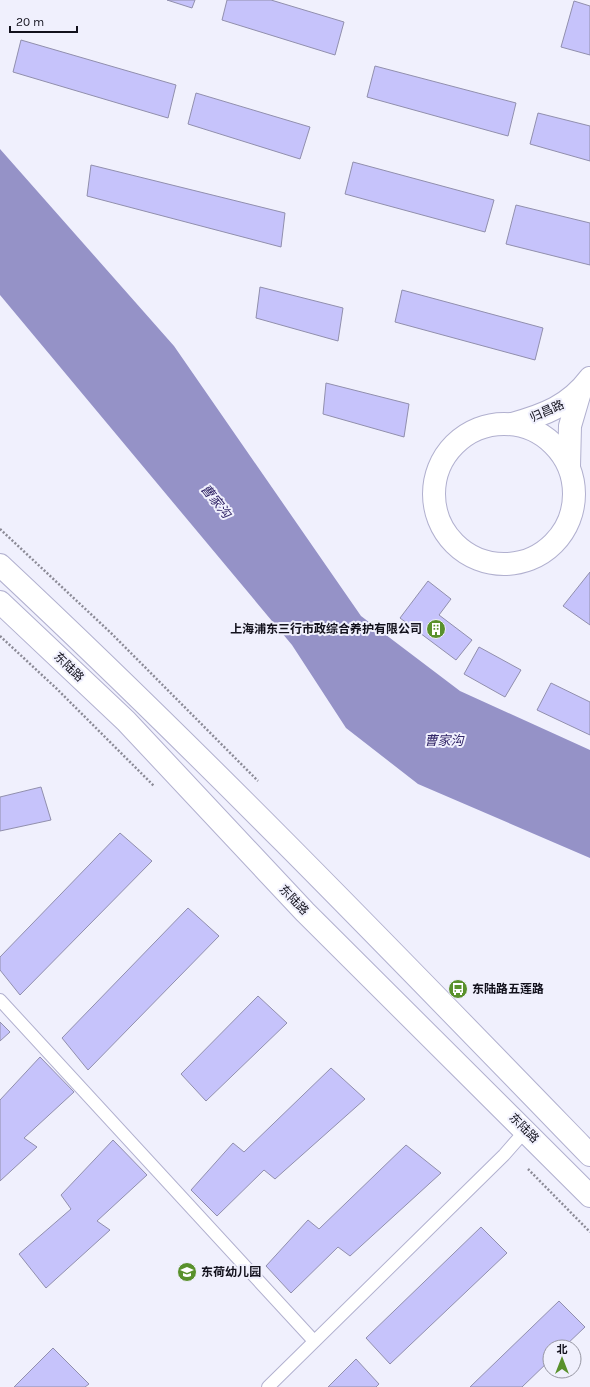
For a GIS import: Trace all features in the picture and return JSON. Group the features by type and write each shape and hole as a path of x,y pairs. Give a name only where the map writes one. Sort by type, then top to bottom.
{"main road":[{"name":"归昌路","path":"585,385 570,426 569,466 574,484 574,502 570,520 561,536 548,550 532,559 514,564 502,564 478,560 462,551 448,538 439,523 434,499 433,486 438,469 447,452 460,439 476,430 493,425 512,424 550,411 566,403 585,385"},
{"name":"归昌路","path":"512,424 530,429 546,438 559,451 569,466"},
{"path":"0,565 145,703 435,995 590,1155"},
{"name":"东陆路","path":"0,602 126,721 304,912 526,1130 590,1196"}],"lane":[{"path":"0,1000 314,1341"},
{"path":"268,1387 504,1155 526,1130"}],"water":[{"name":"曹家沟","path":"0,149 174,346 361,616 460,691 590,750 590,858 418,784 346,728 292,645 0,295"}],"building":[{"path":"167,0 195,0 192,8"},
{"path":"227,0 271,0 344,22 335,55 222,20"},
{"path":"574,1 590,6 590,55 561,47"},
{"path":"21,40 176,85 168,118 13,72"},
{"path":"375,66 516,103 508,136 367,97"},
{"path":"196,93 310,127 300,159 188,124"},
{"path":"538,113 590,126 590,161 530,144"},
{"path":"353,162 494,200 485,232 345,194"},
{"path":"91,165 285,213 281,247 87,196"},
{"path":"516,205 590,223 590,265 506,244"},
{"path":"260,287 343,308 338,341 256,318"},
{"path":"402,290 543,328 535,360 395,322"},
{"path":"326,383 409,404 404,437 323,414"},
{"path":"590,572 590,625 563,606"},
{"name":"上海浦东三行市政综合养护有限公司","path":"428,581 451,599 439,615 472,640 456,660 400,618"},
{"path":"479,647 521,670 505,697 464,674"},
{"path":"551,683 590,702 590,735 537,710"},
{"path":"41,787 51,820 0,831 0,797"},
{"path":"120,833 152,861 20,995 0,970 0,957"},
{"path":"188,908 219,936 88,1070 62,1038"},
{"path":"258,996 287,1023 206,1101 181,1074"},
{"path":"0,1022 10,1032 0,1041"},
{"path":"40,1057 74,1092 24,1138 37,1147 0,1181 0,1100"},
{"path":"331,1068 365,1099 275,1179 264,1170 217,1216 191,1190 233,1143 244,1152"},
{"path":"113,1140 147,1175 97,1221 110,1230 46,1288 19,1254 71,1209 61,1195"},
{"path":"406,1145 441,1173 350,1256 338,1247 291,1293 266,1266 308,1220 319,1229"},
{"path":"481,1227 507,1253 390,1364 366,1338"},
{"path":"559,1301 585,1327 572,1339 542,1339 542,1368 522,1387 470,1387"},
{"path":"53,1348 89,1384 85,1387 14,1387"},
{"path":"356,1359 379,1384 376,1387 328,1387"}],"place":[{"name":"上海浦东三行市政综合养护有限公司","path":"436,629"},
{"name":"东陆路五莲路","path":"458,989"},
{"name":"东荷幼儿园","path":"187,1272"}]}
